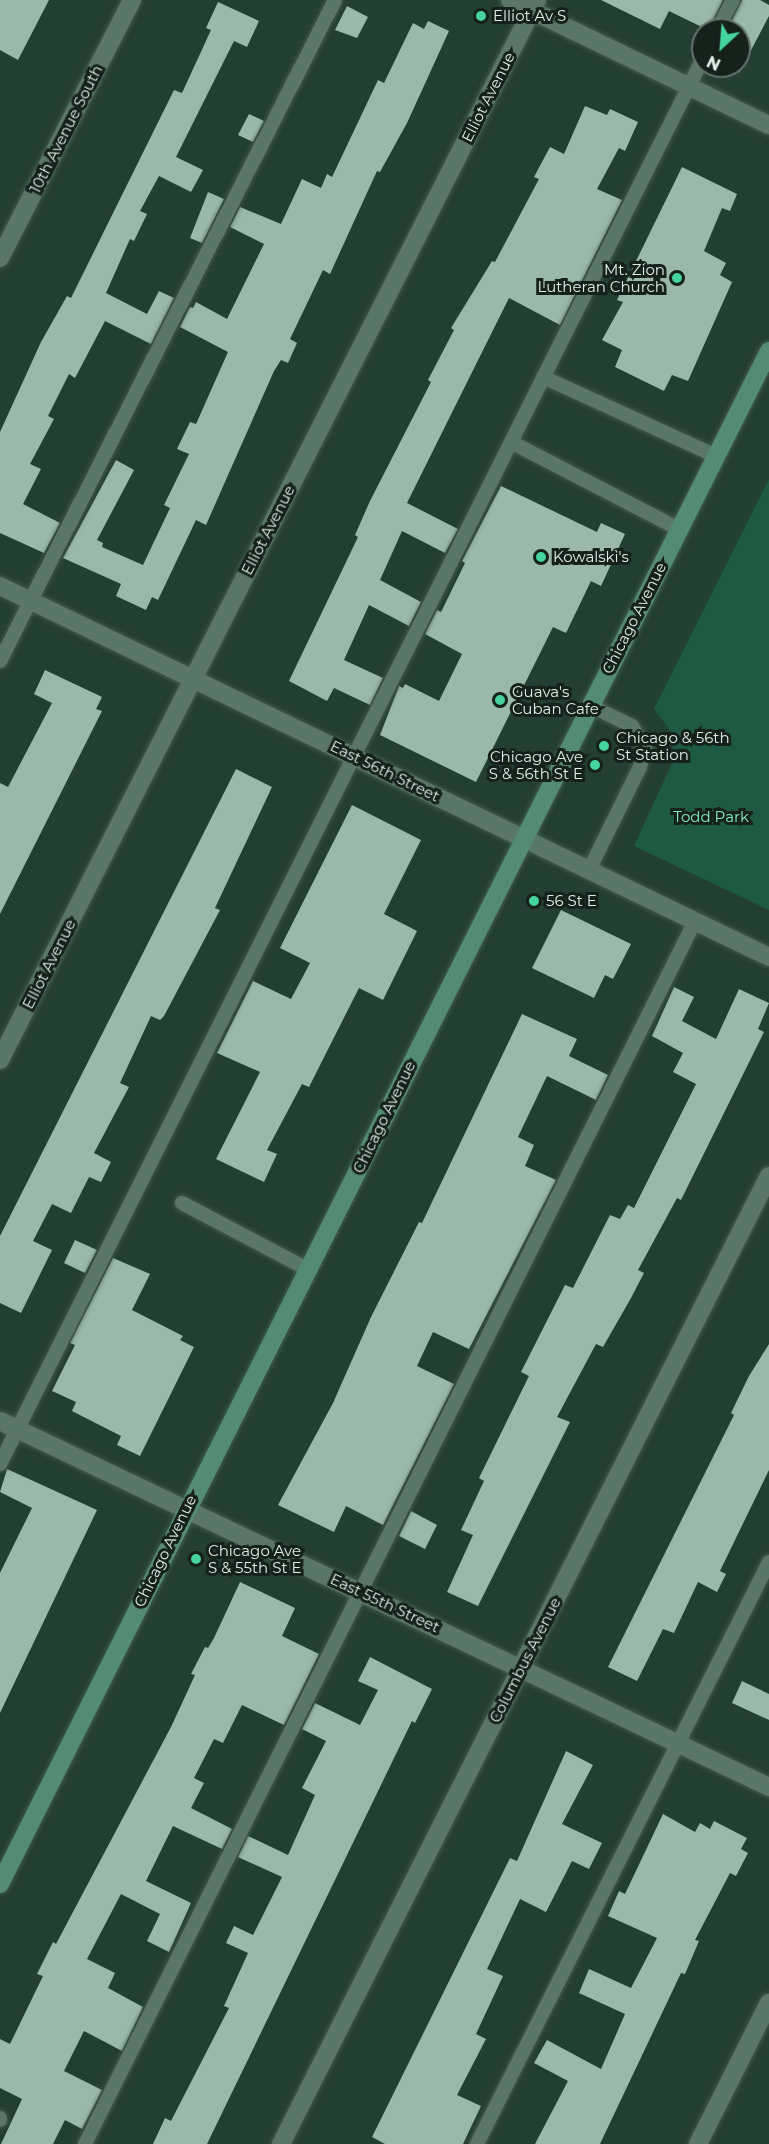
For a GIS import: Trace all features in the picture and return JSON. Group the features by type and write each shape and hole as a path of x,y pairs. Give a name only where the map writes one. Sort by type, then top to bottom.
{"street":[{"name":"10th Avenue South","path":"0,258 132,0"},
{"path":"510,0 534,5 688,87 769,125"},
{"name":"Elliot Avenue","path":"0,1060 534,5"},
{"name":"Chicago Avenue","path":"0,1884 185,1511 309,1270 589,705 769,351"},
{"name":"East 56th Street","path":"0,586 769,957"},
{"name":"Columbus Avenue","path":"281,2144 769,1176"},
{"name":"East 55th Street","path":"0,1421 769,1787"},
{"path":"698,2144 769,2003"}],"lane":[{"path":"0,661 335,0"},
{"path":"723,18 733,0"},
{"path":"0,1464 693,78"},
{"path":"543,377 716,456"},
{"path":"511,442 679,529"},
{"path":"589,705 632,726 645,748 640,767 589,870"},
{"path":"85,2144 694,921"},
{"path":"182,1203 309,1270"},
{"path":"477,2144 769,1562"}],"green space":[{"name":"Todd Park","path":"769,479 769,910 634,846 673,761 672,733 654,709"}],"building":[{"path":"0,0 49,0 18,60 0,50"},
{"path":"601,0 723,0 714,18 691,18 691,22 669,11 660,29"},
{"path":"742,0 760,0 769,5 769,16 751,50 751,18 733,18"},
{"path":"218,2 259,21 247,47 234,41 176,157 203,170 191,192 159,176 140,211 147,214 134,241 130,239 106,293 147,314 159,291 174,298 151,344 105,321 75,378 69,374 48,416 54,419 30,464 41,469 23,504 60,523 44,553 0,533 0,432 41,342 67,296 71,298 174,90 182,93 211,30 206,28"},
{"path":"347,6 368,17 357,38 335,30"},
{"path":"428,21 449,31 407,123 380,172 377,171 330,274 323,270 290,339 297,343 288,363 281,360 274,371 206,525 196,520 158,600 152,597 146,610 116,596 121,584 63,558 116,460 134,470 97,540 103,543 102,547 143,565 170,508 164,505 189,454 177,449 190,422 196,424 228,352 180,327 190,307 193,308 196,302 227,319 264,244 230,227 240,207 281,224 302,179 321,188 327,174 332,177 378,80 384,83 413,23 424,29"},
{"path":"585,106 607,115 610,109 638,122 625,151 619,148 597,189 622,200 560,325 509,298 407,503 458,529 445,553 402,531 380,580 421,602 409,626 369,605 344,660 383,678 370,705 334,688 327,701 289,681 358,537 355,535 370,501 431,382 428,380 454,330 451,328 492,261 495,262 539,179 534,177 550,147 564,154"},
{"path":"249,114 264,121 253,142 238,135"},
{"name":"Mt. Zion Lutheran Church","path":"682,167 737,194 730,211 722,208 704,251 726,263 720,275 732,282 688,381 672,375 664,391 615,367 622,350 602,340 623,302 617,300"},
{"path":"208,192 224,199 202,243 190,238"},
{"path":"501,486 597,532 601,523 625,534 601,586 591,581 566,633 553,627 476,782 380,735 399,686 403,688 405,684 439,701 462,654 425,634 437,610 441,612 465,563 462,561"},
{"path":"45,670 102,697 96,709 102,711 0,914 0,783 8,787 52,703 34,694"},
{"path":"236,769 272,787 215,908 220,910 164,1016 160,1020 151,1016 120,1083 129,1087 94,1153 111,1162 101,1182 89,1177 71,1213 52,1204 33,1241 52,1250 21,1313 0,1303 0,1236"},
{"path":"352,805 421,840 384,914 417,931 383,1000 359,988 309,1087 302,1084 267,1150 277,1154 264,1182 216,1159 260,1072 217,1053 253,981 291,999 310,963 280,948"},
{"path":"561,910 631,944 613,979 605,975 594,998 532,968"},
{"path":"674,987 694,997 682,1021 716,1039 739,989 769,1003 758,1029 764,1032 681,1200 677,1198 638,1270 644,1273 631,1298 603,1347 596,1344 557,1417 570,1422 478,1606 447,1592 473,1535 461,1530 484,1481 479,1478 529,1376 521,1372 565,1285 573,1288 610,1215 620,1219 628,1205 634,1208 696,1084 673,1072 683,1053 652,1036"},
{"path":"522,1014 577,1039 569,1056 608,1075 596,1100 547,1076 518,1137 534,1145 525,1166 556,1180 469,1349 433,1332 417,1366 454,1384 383,1525 346,1506 334,1532 278,1505 333,1403 371,1317 419,1222 422,1223"},
{"path":"75,1240 97,1250 85,1273 64,1263"},
{"path":"113,1258 150,1274 132,1310 183,1336 180,1340 194,1347 140,1456 117,1445 121,1436 72,1411 76,1402 52,1391 75,1345 70,1343"},
{"path":"769,1344 769,1470 720,1571 726,1574 717,1592 698,1582 674,1633 663,1629 637,1681 608,1667 734,1415 731,1413 749,1376"},
{"path":"7,1469 97,1510 0,1713 0,1573 32,1508 0,1492"},
{"path":"411,1511 437,1525 425,1549 399,1536"},
{"path":"240,1582 295,1608 282,1636 319,1654 284,1725 242,1705 223,1743 214,1739 194,1778 204,1783 191,1808 232,1829 222,1849 173,1826 146,1881 191,1903 169,1952 147,1941 160,1914 121,1894 87,1959 115,1973 108,1988 143,2007 122,2051 84,2031 64,2071 102,2090 82,2129 65,2120 53,2144 1,2144 22,2099 0,2088 0,2039 10,2044 43,1976 37,1974 53,1942 56,1944 171,1727 195,1675 191,1674 205,1647 208,1648 214,1638"},
{"path":"370,1657 432,1689 415,1723 412,1721 207,2144 153,2144 165,2118 171,2121 229,2008 224,2006 248,1953 226,1943 234,1926 253,1935 282,1877 238,1857 248,1836 288,1855 315,1795 302,1788 326,1741 302,1729 315,1703 360,1725 378,1690 358,1681"},
{"path":"742,1681 769,1694 769,1720 732,1703"},
{"path":"566,1751 593,1765 562,1824 602,1843 589,1869 572,1861 546,1912 520,1899 487,1969 503,1976 476,2034 486,2039 457,2095 481,2106 463,2144 385,2144 372,2137 510,1858 517,1861"},
{"path":"663,1814 695,1832 700,1823 710,1829 714,1821 747,1838 741,1849 748,1853 736,1876 730,1873 695,1940 699,1941 685,1974 681,1973 600,2144 535,2144 568,2081 534,2063 547,2040 601,2069 625,2014 579,1993 589,1969 631,1988 657,1938 608,1916 619,1891 625,1894"}],"place":[{"name":"Elliot Av S","path":"481,16"},
{"name":"Mt. Zion Lutheran Church","path":"677,278"},
{"name":"Kowalski's","path":"541,557"},
{"name":"Guava's Cuban Cafe","path":"500,700"},
{"name":"Chicago & 56th St Station","path":"604,746"},
{"name":"Chicago Ave S & 56th St E","path":"595,765"},
{"name":"56 St E","path":"534,901"},
{"name":"Chicago Ave S & 55th St E","path":"196,1559"}]}
